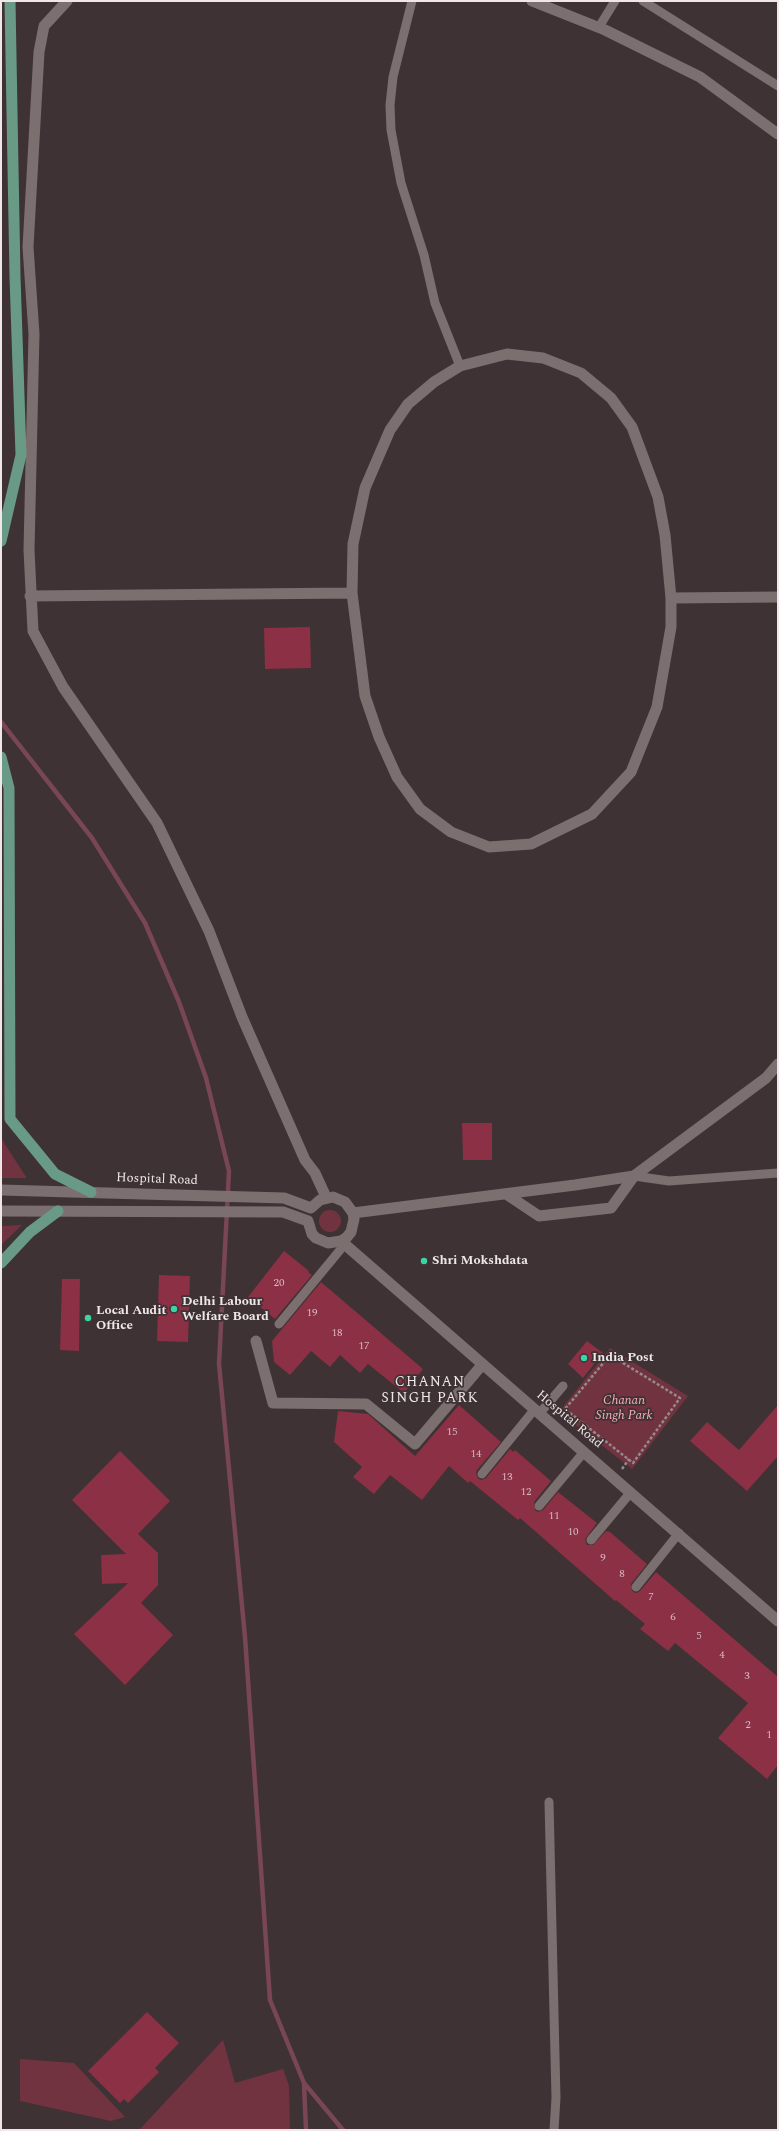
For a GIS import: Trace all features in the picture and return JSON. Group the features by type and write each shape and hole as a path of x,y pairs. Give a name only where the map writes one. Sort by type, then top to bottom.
{"main road":[{"path":"1,541 21,455 18,388 10,1"},
{"path":"1,757 9,788 10,1119 55,1174 91,1192"},
{"path":"1,1263 30,1232 58,1211"}],"street":[{"path":"1,1211 283,1212 308,1221 309,1228 316,1238 328,1243 343,1243 351,1232 353,1226 353,1213 345,1202 339,1199 326,1197 314,1173 305,1160 242,1017 209,931 157,823 64,687 33,631 30,596 29,550 34,334 28,247 39,52 44,26 67,1"},
{"path":"532,1 599,27 700,77 778,134"},
{"path":"507,354 542,358 581,373 611,398 632,427 658,497 665,535 671,598 671,627 657,707 631,772 592,814 531,844 490,847 451,832 420,809 397,776 379,737 365,696 352,593 354,544 365,488 390,430 408,404 434,382 460,366 507,354"},
{"path":"30,596 352,593"},
{"path":"671,598 778,597"},
{"path":"506,1194 539,1216 611,1208 634,1176 674,1144 766,1078 778,1064"},
{"path":"353,1213 634,1176"},
{"name":"Hospital Road","path":"1,1190 284,1198 311,1208 315,1203 326,1197"},
{"name":"Hospital Road","path":"343,1243 482,1365 679,1533 778,1621"},
{"path":"256,1340 273,1403 366,1404 415,1444 482,1365"}],"lane":[{"path":"412,1 393,77 390,105 391,130 401,183 424,255 435,303 460,366"},
{"path":"599,27 615,1"},
{"path":"643,1 778,86"},
{"path":"634,1176 669,1181 778,1173"},
{"path":"279,1324 343,1243"},
{"path":"482,1474 537,1412 563,1386"},
{"path":"539,1506 584,1452"},
{"path":"591,1540 631,1492"},
{"path":"636,1587 679,1533"},
{"path":"549,1802 556,2098 554,2130"}],"path":[{"path":"610,1355 680,1398 633,1463 629,1459 566,1409 610,1355"}],"green space":[{"path":"1,1138 26,1177 26,1178 1,1178"},
{"path":"330,1210 338,1213 341,1221 338,1229 330,1232 322,1229 319,1221 322,1213"},
{"path":"22,1225 1,1245 1,1226"},
{"name":"Chanan Singh Park","path":"610,1348 688,1396 632,1469 559,1412"},
{"path":"223,2040 235,2083 283,2069 289,2086 290,2130 139,2130"},
{"path":"20,2059 74,2063 125,2117 111,2121 20,2101"}],"building":[{"path":"310,627 311,668 265,669 264,628"},
{"path":"462,1123 492,1123 492,1160 463,1160"},
{"path":"284,1251 312,1275 275,1319 248,1297"},
{"name":"Delhi Labour Welfare Board","path":"159,1275 190,1276 188,1342 157,1341"},
{"path":"62,1279 80,1279 79,1351 60,1350"},
{"path":"321,1282 423,1369 404,1393 368,1364 360,1373 340,1355 330,1367 311,1351 290,1375 274,1362 272,1341"},
{"path":"587,1341 603,1353 583,1378 568,1364"},
{"path":"459,1405 501,1442 477,1470 476,1473 478,1478 481,1480 486,1478 510,1449 513,1452 515,1450 551,1481 534,1502 535,1510 538,1512 543,1510 558,1492 597,1523 585,1539 587,1545 593,1545 606,1531 610,1532 647,1564 631,1584 632,1591 636,1593 640,1591 656,1572 778,1677 778,1765 767,1779 718,1738 748,1703 675,1643 668,1651 640,1629 645,1624 616,1600 615,1601 520,1518 518,1520 470,1481 468,1483 449,1466 422,1500 390,1475 374,1494 353,1477 362,1467 334,1442 338,1411 368,1414 415,1456"},
{"path":"778,1405 778,1456 747,1491 690,1441 707,1422 739,1450"},
{"path":"120,1451 170,1501 138,1534 158,1553 158,1585 141,1603 173,1635 125,1685 74,1634 128,1583 102,1584 101,1555 126,1554 72,1500"},
{"path":"147,2012 179,2043 155,2068 159,2072 128,2103 124,2099 120,2103 88,2071"}],"waterway":[{"path":"1,722 92,838 145,923 179,1002 206,1078 229,1171 219,1364 245,1637 270,2000 304,2083 343,2130"},
{"path":"304,2084 306,2130"}],"place":[{"name":"Shri Mokshdata","path":"424,1261"},
{"name":"Delhi Labour Welfare Board","path":"174,1309"},
{"name":"Local Audit Office","path":"88,1318"},
{"name":"India Post","path":"584,1358"}],"district":[{"name":"CHANAN SINGH PARK","path":"430,1392"}]}
